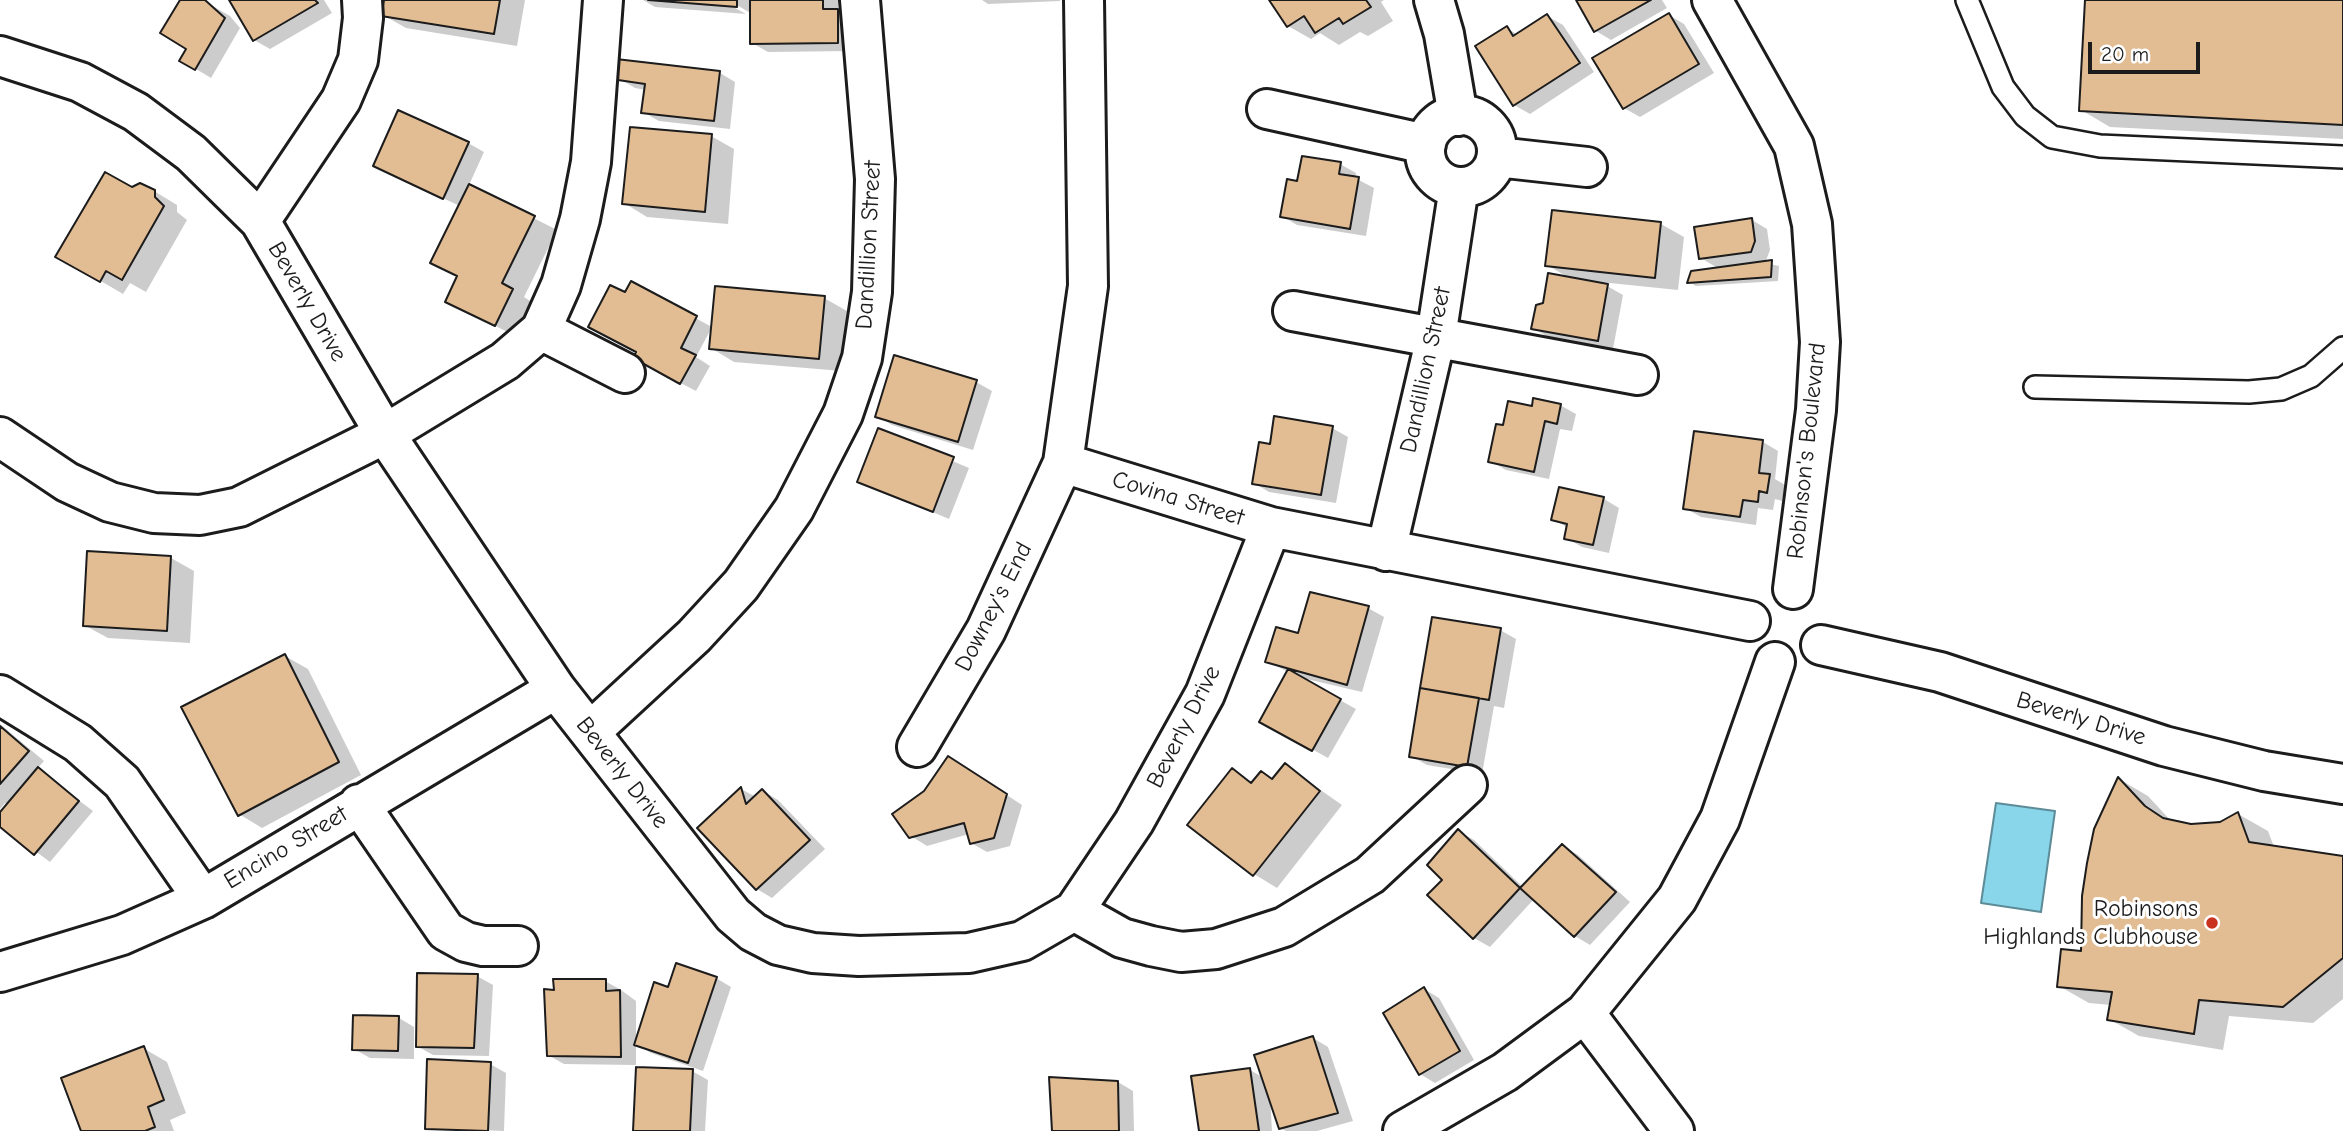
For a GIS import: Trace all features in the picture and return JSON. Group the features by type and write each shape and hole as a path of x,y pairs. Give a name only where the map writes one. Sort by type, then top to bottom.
{"street":[{"path":"260,221 341,100 358,60 363,19 362,0"},
{"path":"0,437 67,482 110,502 154,513 200,515 239,508 384,434 505,360 541,330 561,285 580,219 591,162 603,0"},
{"name":"Dandillion Street","path":"590,731 694,636 741,585 794,509 843,414 862,358 872,292 875,179 860,0"},
{"path":"1063,463 1088,286 1084,0"},
{"path":"1434,0 1444,34 1458,116"},
{"name":"Robinson's Boulevard","path":"1712,0 1794,146 1812,224 1820,342 1816,410 1814,614"},
{"name":"Beverly Drive","path":"0,57 80,82 136,112 191,153 260,221 384,434 556,689 733,915 753,932 778,945 813,953 859,956 969,953 1022,941 1074,911 1134,822 1205,694 1271,527"},
{"path":"1268,109 1426,144"},
{"path":"1458,116 1474,118 1488,127 1496,141 1497,157 1483,180 1459,187 1444,183 1433,173 1426,159 1426,144 1437,125 1458,116"},
{"path":"1497,157 1587,167"},
{"name":"Dandillion Street","path":"1386,551 1436,337 1459,187"},
{"path":"1293,311 1638,375"},
{"path":"541,330 625,373"},
{"name":"Covina Street","path":"1063,463 1271,527 1750,621"},
{"name":"Downey's End","path":"917,747 986,630 1063,463"},
{"path":"1781,589 1814,614 1801,662 1775,662 1766,658 1752,642 1750,621 1760,600 1781,589"},
{"name":"Beverly Drive","path":"1814,614 1940,672 2164,746 2264,771 2343,784"},
{"path":"1403,1131 1505,1073 1585,1013 1676,899 1720,819 1775,662"},
{"name":"Encino Street","path":"0,972 122,935 204,899 359,804 556,689"},
{"path":"0,695 78,743 122,782 204,899"},
{"path":"1074,911 1122,938 1151,946 1181,952 1216,949 1284,927 1370,875 1467,785"},
{"path":"359,804 446,931 466,942 483,946 519,946"},
{"path":"1585,1013 1674,1131"}],"lane":[{"path":"1967,0 2003,87 2025,117 2052,137 2100,146 2343,157"},
{"path":"2035,387 2249,392 2281,389 2311,376 2343,348"}],"water":[{"path":"1996,803 2055,811 2041,912 1981,903"}],"building":[{"path":"180,0 205,0 225,18 195,70 179,61 186,49 160,33"},
{"path":"229,0 315,0 318,3 253,41"},
{"path":"384,0 500,0 494,34 381,16"},
{"path":"648,0 737,0 737,7"},
{"path":"750,0 823,0 823,9 838,9 838,43 750,44"},
{"path":"1269,0 1366,0 1371,7 1343,24 1339,18 1315,33 1304,16 1287,27"},
{"path":"1576,0 1651,0 1594,32"},
{"path":"2085,0 2343,0 2343,125 2079,111"},
{"path":"1669,13 1699,64 1623,109 1592,58"},
{"path":"1547,14 1580,63 1513,106 1475,46 1507,26 1513,36"},
{"path":"616,59 720,71 714,121 641,113 645,84 618,80"},
{"path":"398,110 469,142 443,199 373,166"},
{"path":"630,127 712,134 705,212 622,204"},
{"path":"1302,156 1341,162 1339,174 1359,177 1350,229 1280,217 1287,179 1297,181"},
{"path":"105,172 132,187 140,183 155,190 155,197 164,206 122,280 106,271 100,282 55,257"},
{"path":"469,184 535,216 502,283 513,289 495,326 445,302 457,276 430,263"},
{"path":"1552,210 1661,222 1655,278 1545,266"},
{"path":"1752,218 1755,241 1751,252 1699,259 1694,227"},
{"path":"1772,260 1771,277 1687,283 1691,271"},
{"path":"1548,273 1608,284 1598,341 1531,329 1536,305 1543,303"},
{"path":"631,281 697,316 681,348 696,355 680,384 633,358 636,352 588,327 610,285 625,292"},
{"path":"715,286 825,296 819,359 709,349"},
{"path":"894,355 977,380 958,442 875,417"},
{"path":"1533,398 1561,404 1557,424 1545,421 1534,472 1488,462 1496,424 1503,425 1508,401 1532,406"},
{"path":"1274,416 1333,426 1321,495 1252,484 1259,442 1270,444"},
{"path":"878,428 954,457 933,512 857,482"},
{"path":"1694,431 1763,440 1759,473 1770,474 1767,493 1759,491 1758,502 1743,500 1740,517 1683,509"},
{"path":"1559,487 1604,497 1593,545 1564,539 1567,524 1551,520"},
{"path":"87,551 171,556 167,631 83,626"},
{"path":"1310,592 1369,606 1347,685 1265,662 1276,627 1298,633"},
{"path":"1432,617 1501,628 1489,700 1420,688"},
{"path":"285,654 339,762 238,816 181,707"},
{"path":"1288,669 1341,699 1312,751 1259,722"},
{"path":"1420,688 1479,698 1467,767 1409,757"},
{"path":"0,726 29,751 0,784"},
{"path":"948,756 1007,794 994,838 970,844 964,823 909,838 892,814 924,791"},
{"path":"1285,763 1320,791 1253,876 1187,825 1232,768 1251,783 1261,771 1272,779"},
{"path":"38,767 79,801 34,855 0,827 0,812"},
{"name":"Robinsons Highlands Clubhouse","path":"2118,777 2145,806 2163,818 2191,824 2220,822 2238,812 2249,842 2343,856 2343,958 2283,1007 2199,1000 2194,1034 2107,1020 2112,992 2057,987 2061,949 2081,951 2082,896 2094,829"},
{"path":"741,787 746,804 762,789 810,840 756,890 697,828"},
{"path":"1458,829 1520,888 1473,939 1427,895 1442,880 1427,865"},
{"path":"1562,844 1616,892 1574,937 1520,888"},
{"path":"676,963 717,977 688,1063 634,1045 654,982 668,987"},
{"path":"417,973 478,974 474,1048 416,1047"},
{"path":"553,979 606,979 606,991 620,990 621,1057 547,1056 544,989 554,990"},
{"path":"1424,987 1460,1051 1419,1075 1383,1013"},
{"path":"353,1015 399,1016 398,1051 352,1050"},
{"path":"1313,1036 1338,1113 1279,1129 1254,1055"},
{"path":"144,1046 164,1100 148,1107 155,1127 145,1131 81,1131 61,1078"},
{"path":"427,1059 491,1062 488,1131 425,1129"},
{"path":"636,1067 693,1069 690,1131 633,1131"},
{"path":"1250,1068 1259,1131 1199,1131 1191,1076"},
{"path":"1049,1077 1118,1081 1119,1131 1052,1131"}],"place":[{"name":"Robinsons Highlands Clubhouse","path":"2212,923"}]}
